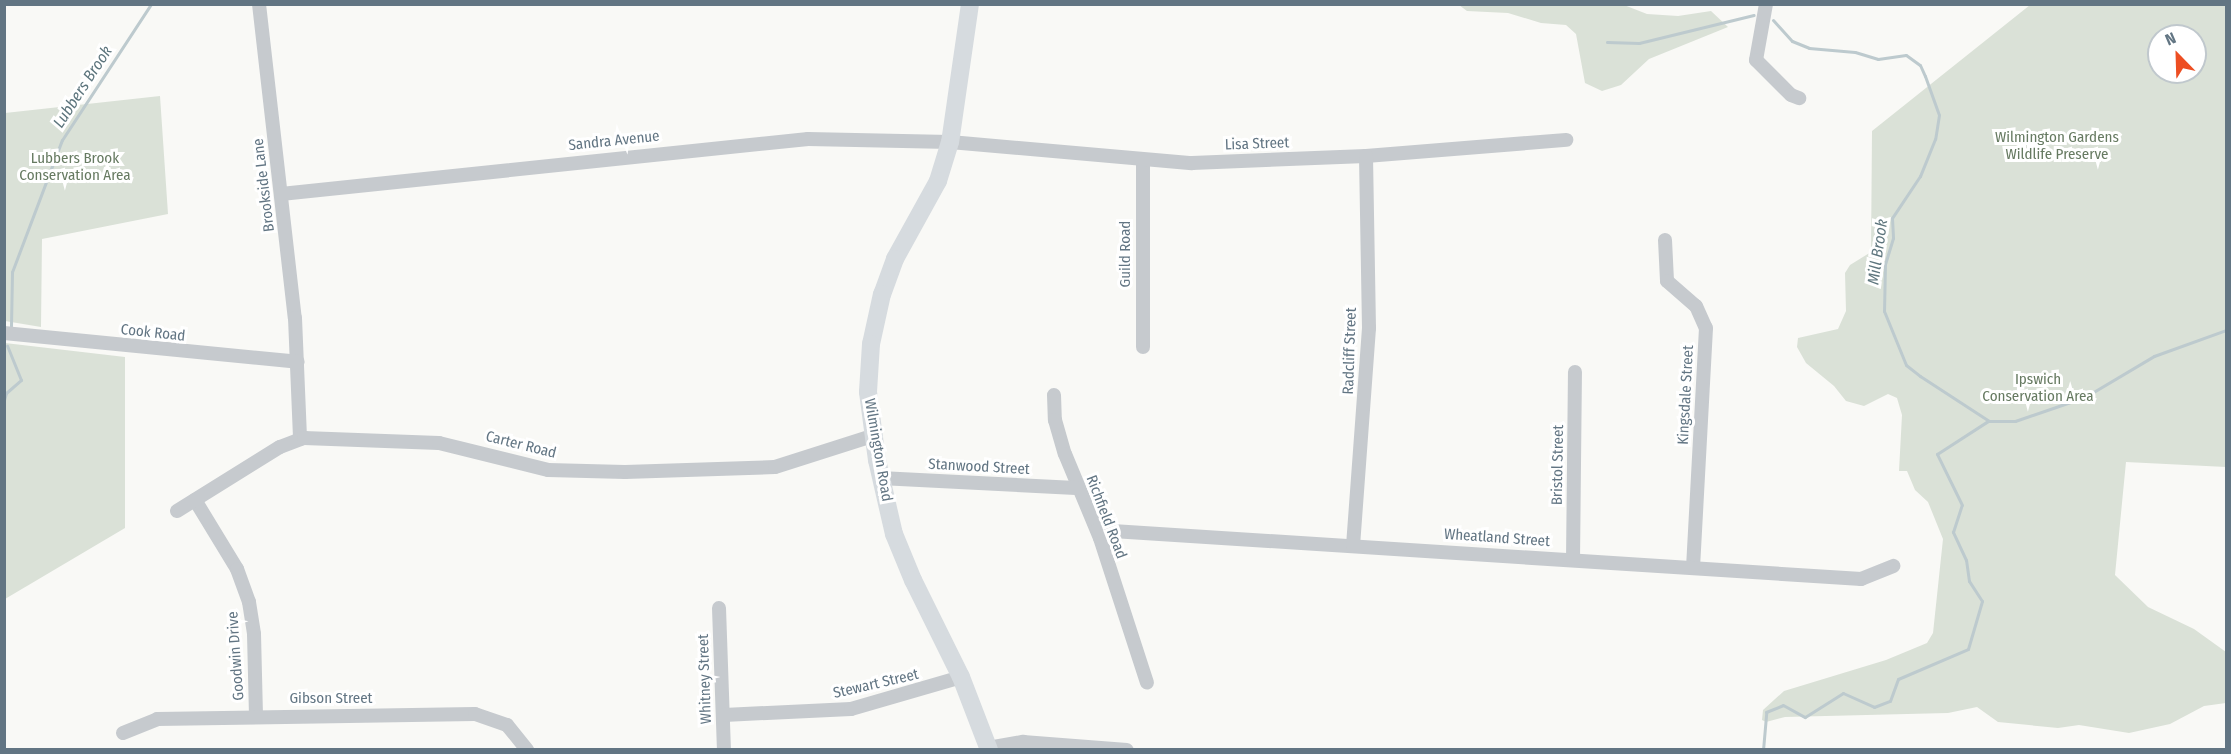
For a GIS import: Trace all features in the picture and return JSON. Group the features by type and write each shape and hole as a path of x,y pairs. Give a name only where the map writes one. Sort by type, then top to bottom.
{"main road":[{"name":"Wilmington Road","path":"970,4 950,142 938,181 895,259 878,306 868,377 872,436 880,478 906,565 961,677 988,749"}],"street":[{"name":"Brookside Lane","path":"260,4 282,194 298,362 300,439"},
{"path":"1766,4 1756,60 1799,99"},
{"name":"Lisa Street","path":"950,142 1143,160 1208,163 1366,156 1566,140"},
{"name":"Sandra Avenue","path":"282,194 768,141 950,142"},
{"name":"Radcliff Street","path":"1353,546 1369,328 1366,156"},
{"name":"Guild Road","path":"1143,160 1143,347"},
{"name":"Kingsdale Street","path":"1665,240 1667,281 1696,306 1706,328 1693,567"},
{"name":"Cook Road","path":"4,333 298,362"},
{"name":"Bristol Street","path":"1573,560 1575,372"},
{"name":"Richfield Road","path":"1054,395 1056,423 1076,488 1097,530 1148,683"},
{"name":"Carter Road","path":"177,511 280,447 300,439 439,443 548,470 625,472 775,467 872,436"},
{"name":"Stanwood Street","path":"880,478 1076,488"},
{"name":"Goodwin Drive","path":"195,500 237,569 249,603 254,634 256,716"},
{"name":"Wheatland Street","path":"1097,530 1861,579 1893,567"},
{"name":"Whitney Street","path":"719,608 724,750"},
{"name":"Stewart Street","path":"724,714 852,709 961,677"},
{"name":"Gibson Street","path":"123,733 152,719 486,715 512,729 527,750"},
{"path":"988,749 1023,742 1127,750"}],"green space":[{"path":"1459,5 1624,5 1647,14 1678,16 1711,11 1728,27 1649,59 1621,85 1602,91 1585,83 1576,34 1566,25 1541,23 1508,13 1467,11"},
{"path":"2030,5 2226,5 2226,467 2126,462 2115,575 2148,607 2194,629 2226,652 2226,703 2204,706 2170,724 2129,733 2079,725 2058,728 1998,722 1977,707 1948,713 1785,717 1766,722 1762,720 1763,710 1784,691 1886,660 1927,643 1933,633 1943,539 1928,502 1915,490 1907,471 1899,471 1902,415 1897,398 1888,394 1864,406 1846,401 1834,386 1806,363 1797,347 1798,338 1838,329 1846,311 1845,273 1850,265 1871,252 1872,131"},
{"name":"Lubbers Brook Conservation Area","path":"160,96 168,214 42,239 41,327 5,321 5,113"},
{"path":"5,343 125,357 125,528 5,599"}],"waterway":[{"name":"Lubbers Brook","path":"11,326 12,272 62,140 151,4"},
{"name":"Mill Brook","path":"1607,42 1639,43 1754,15"},
{"name":"Mill Brook","path":"1773,20 1792,41 1809,48 1855,52 1878,59 1906,55 1920,65 1925,76 1939,115 1935,139 1920,176 1892,218 1893,238 1885,264 1884,311 1906,365 1920,376 1989,421 2015,421 2085,397 2154,356 2226,330"},
{"name":"Lubbers Brook","path":"4,400 6,393 21,380 7,346"},
{"path":"1763,750 1766,712 1783,705 1805,717 1843,693 1874,707 1890,701 1898,679 1968,649 1982,601 1969,581 1966,560 1953,532 1962,505 1937,454 1988,421"},
{"name":"Lubbers Brook","path":"4,494 4,511"}],"park label":[{"name":"Wilmington Gardens Wildlife Preserve","path":"2057,146"},
{"name":"Ipswich Conservation Area","path":"2038,388"}]}
